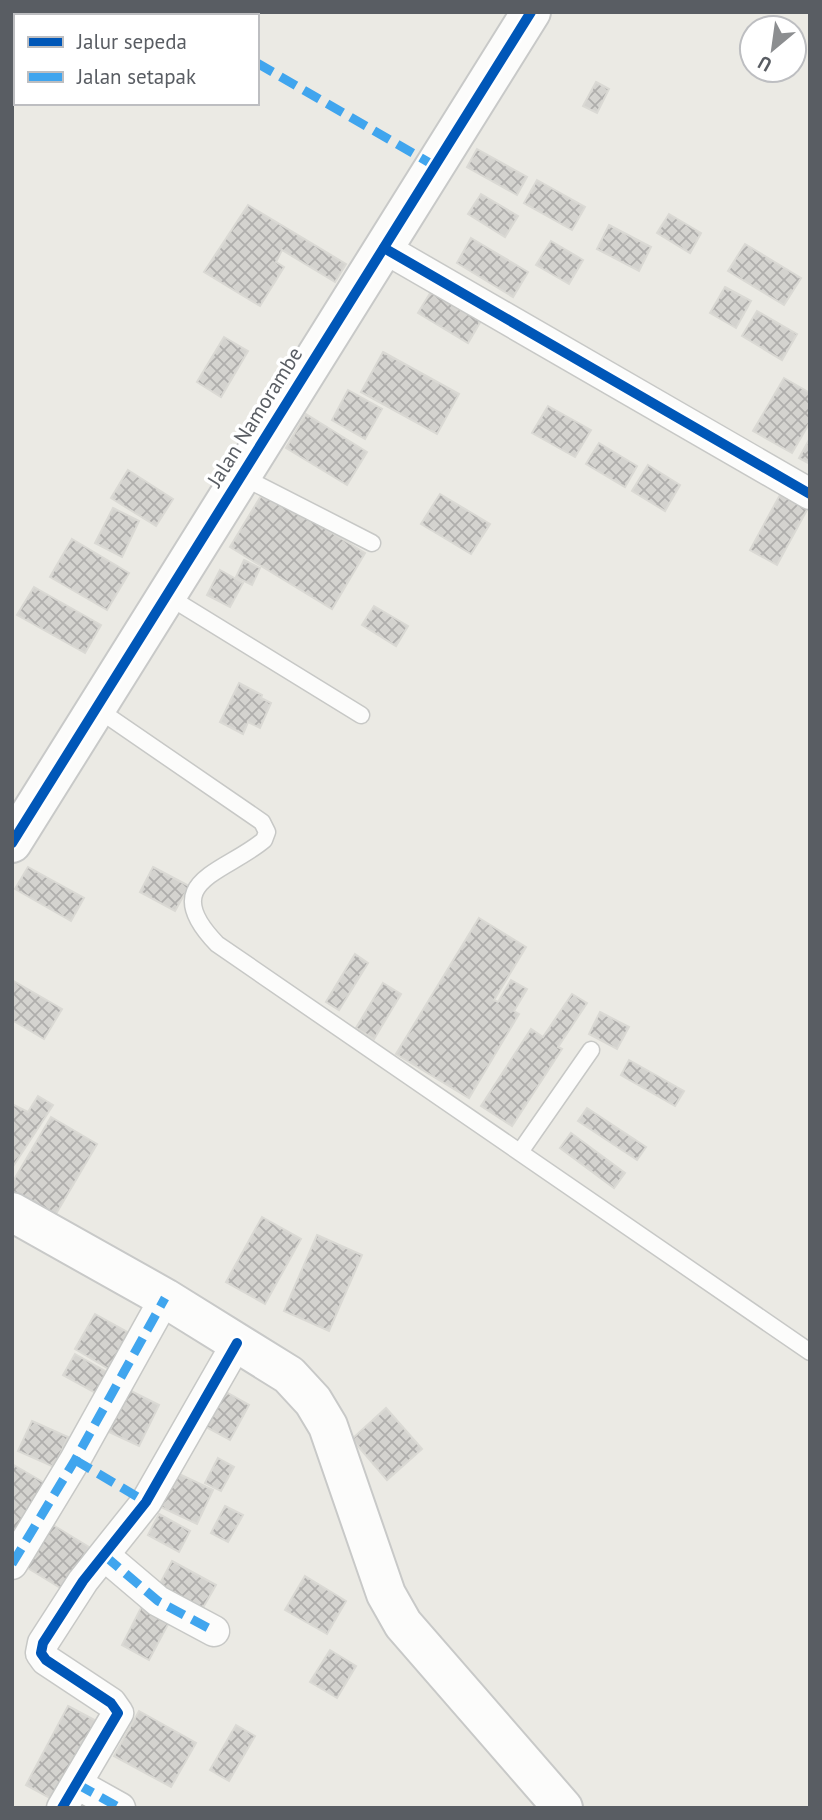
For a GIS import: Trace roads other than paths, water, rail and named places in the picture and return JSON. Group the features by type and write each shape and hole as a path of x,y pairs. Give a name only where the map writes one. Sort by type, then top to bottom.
{"street":[{"name":"Jalan Namorambe","path":"12,842 531,12"},
{"path":"384,248 810,494"},
{"path":"12,1212 165,1298 289,1375 313,1401 328,1426 386,1594 403,1624 563,1808"},
{"path":"12,1564 75,1460 165,1298"},
{"path":"120,1808 69,1796 115,1721 117,1710 111,1703 47,1660 41,1653 43,1643 83,1581 146,1502 237,1343"},
{"path":"105,1556 158,1601 214,1631"}],"lane":[{"path":"241,476 372,543"},
{"path":"166,595 360,715"},
{"path":"96,708 262,822 267,832 264,840 209,872 196,891 193,910 202,928 217,944 810,1352"},
{"path":"520,1152 591,1050"}]}
